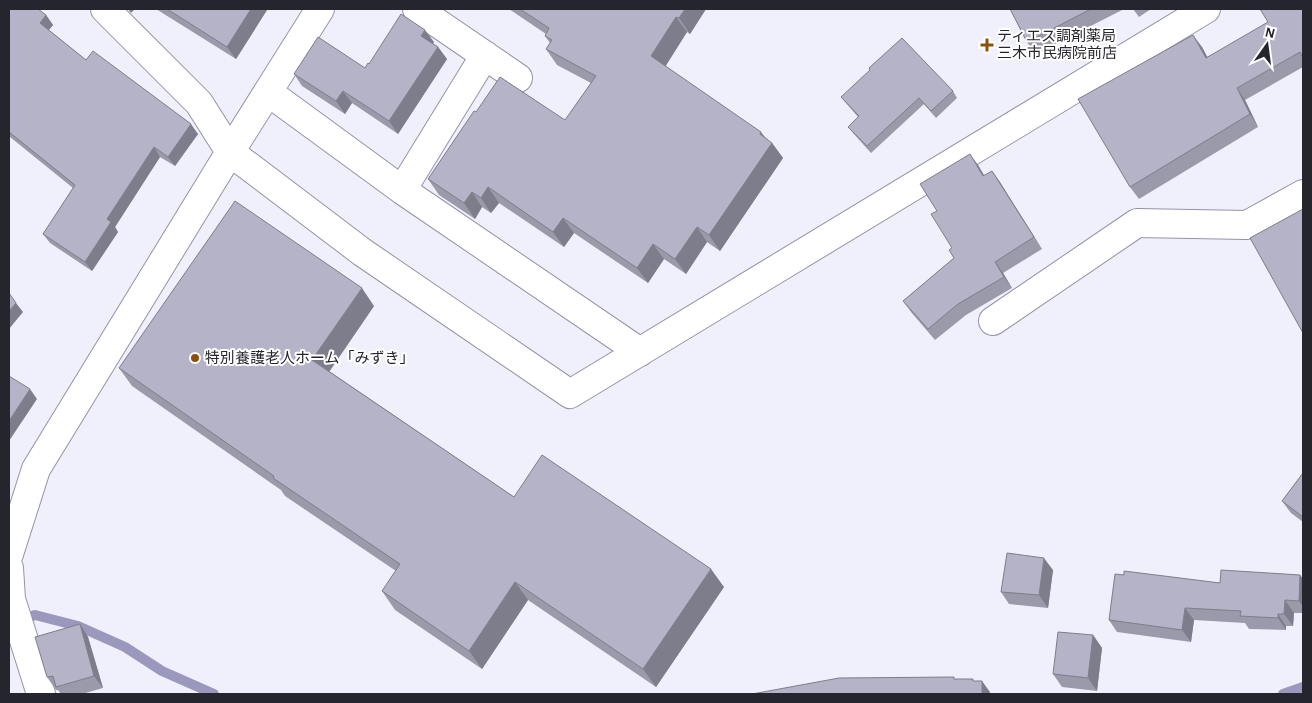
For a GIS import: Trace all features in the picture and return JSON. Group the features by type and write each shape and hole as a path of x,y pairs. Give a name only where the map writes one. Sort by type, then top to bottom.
{"street":[{"path":"106,9 200,103 230,152 362,252 570,394 1206,9"},
{"path":"9,554 36,470 230,152 320,9"},
{"path":"417,9 518,78"},
{"path":"402,190 485,55"},
{"path":"268,92 402,190 640,352"},
{"path":"993,321 1137,222 1247,225 1303,194"},
{"path":"9,568 10,600 42,694"}],"building":[{"path":"9,9 38,9 46,15 40,23 86,60 93,51 191,124 168,157 154,147 107,219 111,222 85,262 43,234 75,185 9,132"},
{"path":"167,9 251,9 227,47"},
{"path":"520,9 685,9 679,18 676,17 651,56 761,132 760,134 772,143 709,235 697,227 675,259 653,244 637,268 563,218 553,232 488,187 481,198 472,192 464,203 428,179 474,111 476,112 500,77 565,120 596,76 546,49 552,40 545,36 549,28"},
{"path":"1010,9 1091,9 1027,42"},
{"path":"1260,9 1303,9 1303,58 1300,52 1237,88 1250,114 1130,187 1078,99 1193,35 1206,58 1268,22"},
{"path":"401,14 425,30 421,36 438,47 389,121 343,91 336,101 294,74 318,37 365,68"},
{"path":"902,38 953,91 931,111 919,98 867,146 848,127 859,116 841,97"},
{"path":"970,154 983,176 992,171 1034,237 995,262 1004,277 958,304 928,329 903,301 954,258 949,250 952,248 931,214 937,211 920,184"},
{"path":"235,201 362,288 312,360 514,497 542,455 711,569 643,669 515,582 469,651 382,591 400,564 273,478 274,476 119,368"},
{"path":"1303,209 1303,333 1250,238"},
{"path":"9,293 16,303 9,311"},
{"path":"9,376 30,389 9,421"},
{"path":"1303,473 1303,517 1282,501"},
{"path":"1007,553 1044,558 1039,595 1001,592"},
{"path":"1221,570 1300,575 1299,601 1285,600 1284,614 1278,614 1278,618 1240,616 1241,611 1185,608 1182,630 1109,620 1115,574 1124,575 1124,571 1220,583"},
{"path":"80,624 94,676 56,687 53,676 47,677 35,637"},
{"path":"1058,632 1093,635 1088,678 1053,674"},
{"path":"954,677 954,679 982,681 982,694 752,694 839,678"}],"waterway":[{"path":"19,621 35,615 78,626 125,647 162,671 214,694"},
{"path":"1283,694 1303,687"}],"place":[{"name":"ティエス調剤薬局 三木市民病院前店","path":"987,45"},
{"name":"特別養護老人ホーム「みずき」","path":"195,358"}]}
